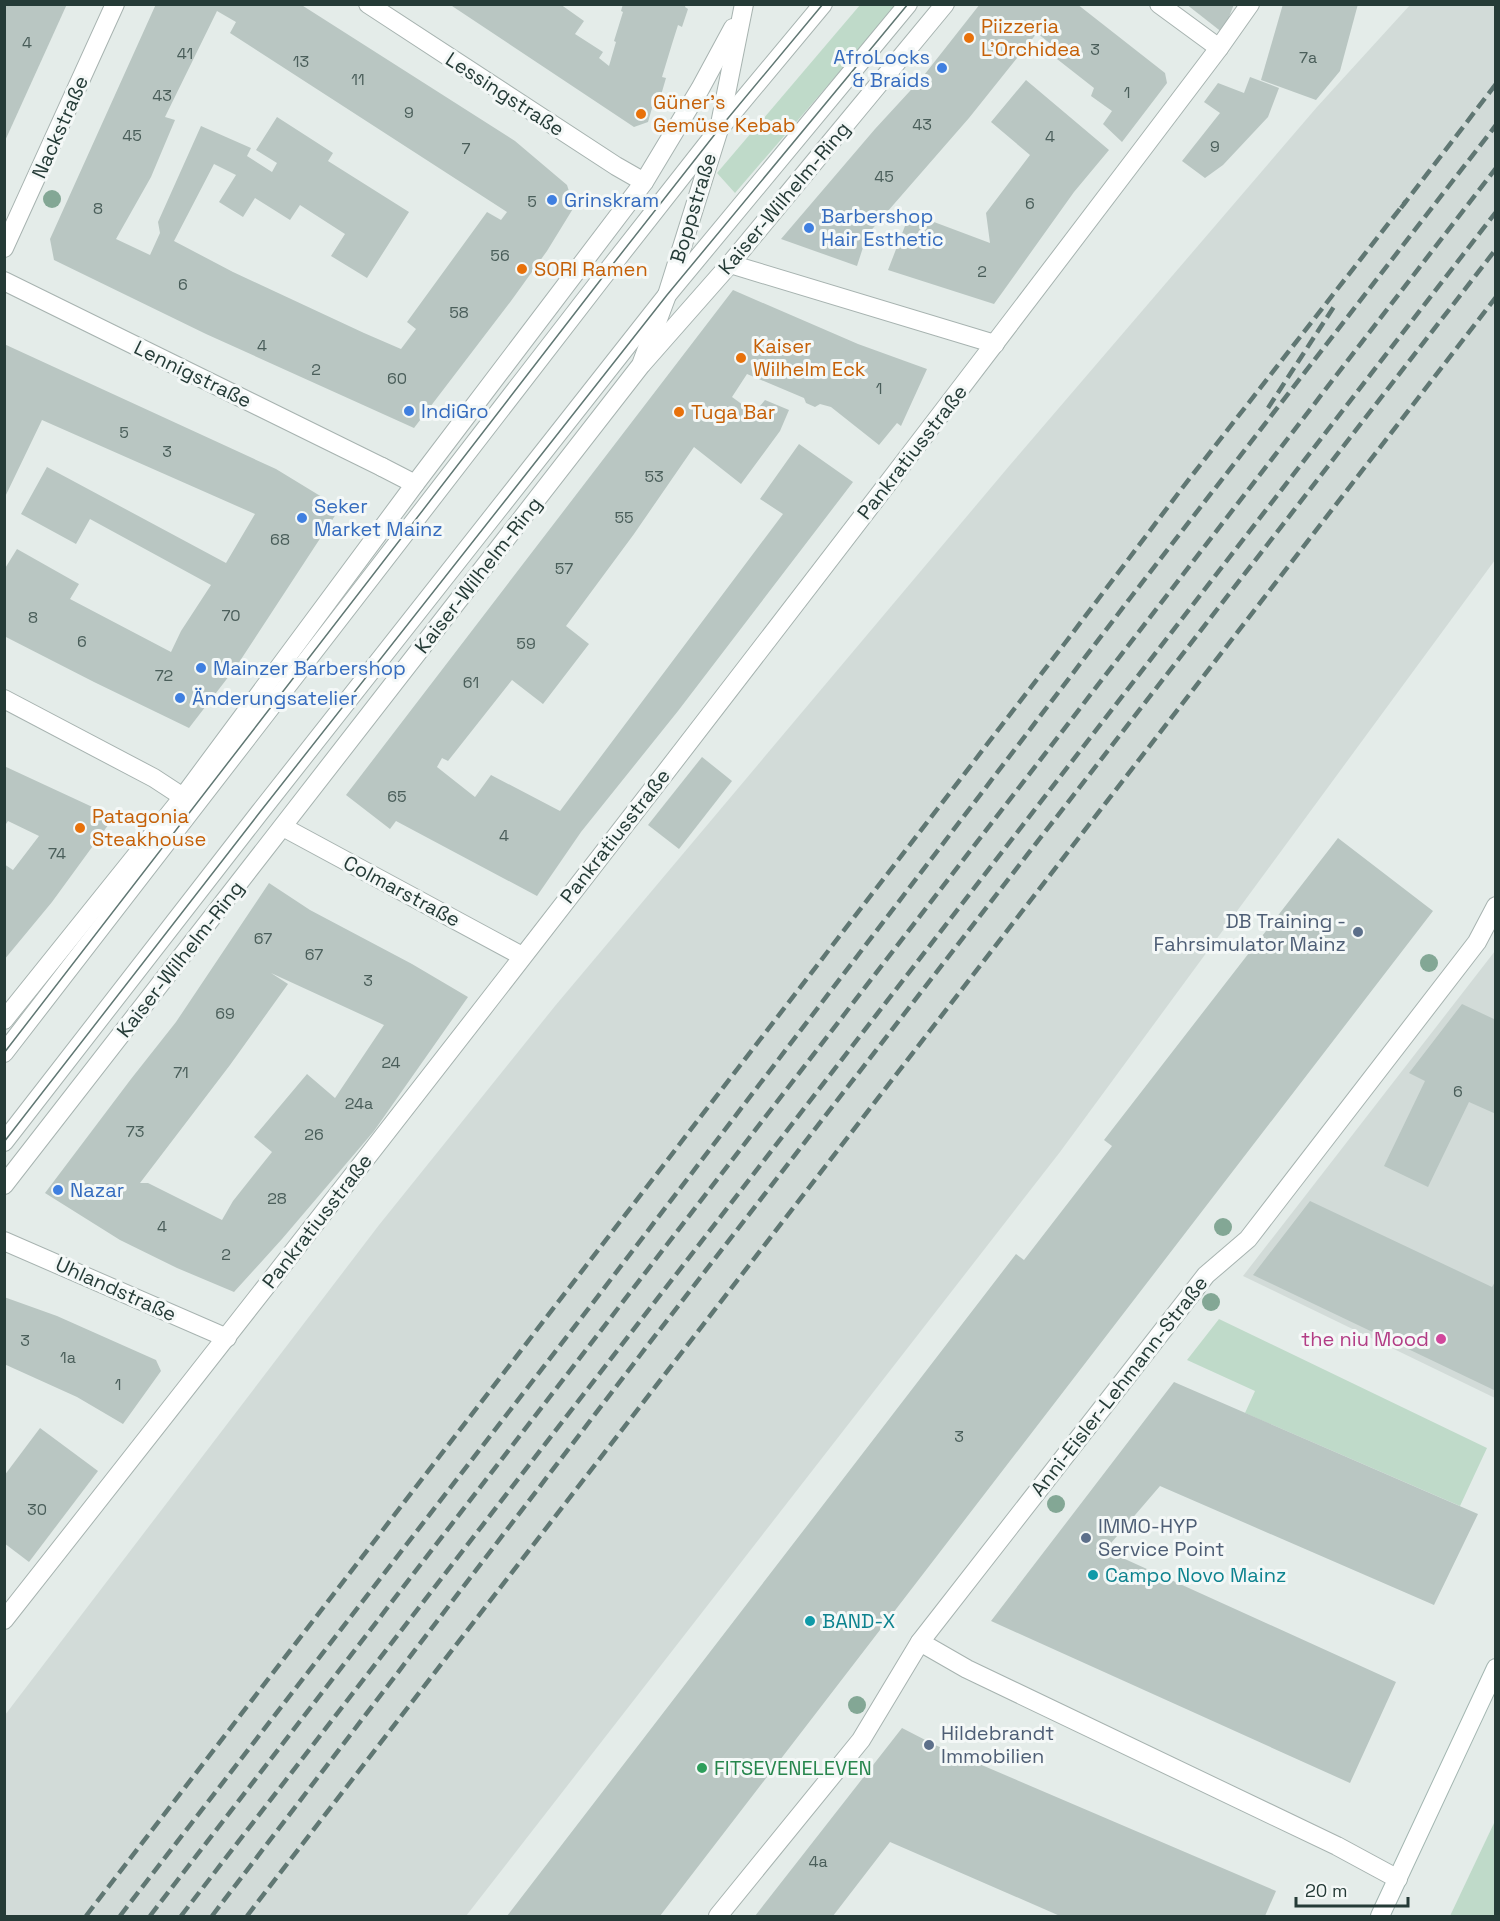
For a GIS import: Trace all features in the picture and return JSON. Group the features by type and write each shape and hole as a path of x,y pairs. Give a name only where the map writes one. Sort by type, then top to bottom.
{"street":[{"name":"Nackstraße","path":"7,237 116,4"},
{"name":"Lessingstraße","path":"368,4 644,182"},
{"path":"4,1053 594,287 719,129 823,4"},
{"name":"Kaiser-Wilhelm-Ring","path":"4,1142 260,812 667,295 908,4"},
{"name":"Kaiser-Wilhelm-Ring","path":"4,1185 641,365 730,264 945,4"},
{"path":"1159,4 1219,48"},
{"name":"Pankratiusstraße","path":"4,1620 227,1338 995,344 1250,4"},
{"name":"Boppstraße","path":"644,182 700,89 742,9"},
{"name":"Boppstraße","path":"641,365 667,295 719,129 742,9"},
{"path":"4,1020 183,797 415,484 644,182"},
{"path":"730,264 995,344"},
{"name":"Lennigstraße","path":"4,281 415,484"},
{"path":"4,699 154,778 183,797"},
{"name":"Colmarstraße","path":"283,827 522,956"},
{"name":"Anni-Eisler-Lehmann-Straße","path":"718,1917 861,1740 920,1642 1206,1275 1248,1239 1477,942 1496,906"},
{"name":"Uhlandstraße","path":"4,1240 227,1338"},
{"path":"920,1642 986,1678 1337,1846 1398,1879"},
{"path":"1380,1917 1496,1668"}],"shaded area":[{"path":"1410,5 1495,5 1495,560 1060,1152 466,1916 5,1916 5,1715 379,1225 555,1006 1010,465 1317,107"},
{"path":"1495,951 1495,1398 1243,1276"}],"green space":[{"path":"860,5 897,5 735,193 717,173"},
{"path":"1219,1319 1487,1448 1460,1506 1245,1413 1255,1391 1187,1360"},
{"path":"1495,1821 1495,1916 1450,1916"}],"building":[{"path":"4,4 67,4 4,143"},
{"path":"156,4 300,4 515,141 567,185 574,207 547,251 511,301 414,428 206,334 54,260 50,239","holes":["217,11 236,22 230,33 507,212 501,220 487,212 407,322 416,329 401,349 233,272 174,241 214,164 236,175 219,202 243,217 255,198 290,220 300,205 345,234 331,256 367,278 409,212 328,161 333,153 277,117 256,150 277,163 272,172 247,156 251,148 201,126 158,222 160,233 150,255 116,239 151,177 175,120 165,117"]},
{"path":"449,4 560,4 584,21 575,34 603,52 599,58 609,66 623,4 686,4 685,7 688,9 682,27 678,25 672,44 662,77 666,78 659,102 654,101 648,122 634,127"},
{"path":"980,4 1077,4 1165,73 1167,83 1122,142 1103,124 1112,111 1091,96 1094,88 1057,59 1062,53 1037,33 969,118 867,235 857,266 781,239 921,79"},
{"path":"1186,4 1234,4 1223,33"},
{"path":"1283,4 1358,4 1340,71 1316,100 1261,80"},
{"path":"1250,77 1279,88 1268,117 1223,165 1205,178 1182,161 1220,113 1204,102 1218,83 1244,93"},
{"path":"1026,80 1109,150 1074,192 994,304 888,270 910,213 990,243 986,213 1030,155 991,122"},
{"path":"733,290 858,344 927,369 901,426 897,423 879,445 831,407 820,404 815,407 806,403 804,398 747,374 732,397 754,413 765,400 789,410 780,431 741,484 694,447 566,626 589,644 543,704 512,680 448,761 442,758 437,767 475,797 491,775 560,811 783,514 760,499 799,444 853,482 678,711 581,832 537,896 396,821 390,829 346,795"},
{"path":"4,344 276,469 340,508 236,667 189,728 4,636 4,570 17,549 79,584 70,599 171,652 181,631 211,585 90,519 76,544 21,514 47,467 226,563 255,514 42,420 4,499"},
{"path":"702,757 732,781 679,849 648,825"},
{"path":"4,766 114,817 52,902 4,960 4,864 13,870 39,836 8,821 4,827"},
{"name":"BAND-X","path":"1338,838 1433,911 660,1916 507,1916 1016,1254 1024,1260 1112,1146 1104,1140"},
{"path":"269,883 310,910 412,964 468,997 374,1131 234,1292 177,1268 120,1240 45,1193 176,1022","holes":["271,973 384,1025 335,1098 307,1074 254,1137 272,1152 233,1201 222,1220 148,1183 140,1183 288,984"]},
{"path":"1462,1004 1496,1020 1496,1114 1469,1102 1428,1187 1384,1166 1425,1081 1409,1073"},
{"name":"the niu Mood","path":"1310,1201 1492,1287 1496,1280 1496,1391 1253,1275"},
{"path":"4,1297 57,1316 156,1360 161,1371 123,1424 77,1397 4,1364"},
{"name":"Campo Novo Mainz","path":"1174,1382 1478,1514 1434,1605 1160,1486 1105,1550 1396,1682 1350,1783 991,1621"},
{"path":"40,1428 98,1471 29,1562 4,1543 4,1476"},
{"path":"902,1728 935,1745 1276,1891 1265,1916 1060,1916 890,1842 833,1916 755,1916"}],"tram line":[{"path":"4,1053 602,278 719,129 823,4"},
{"path":"4,1142 260,812 667,295 908,4"}],"railway":[{"path":"1401,208 1496,84"},
{"path":"120,1916 592,1304 1131,597 1496,125"},
{"path":"150,1916 1496,168"},
{"path":"86,1916 1183,487 1406,201"},
{"path":"181,1916 1496,212"},
{"path":"212,1916 641,1354 1496,249"},
{"path":"247,1916 1496,297"},
{"path":"1268,408 1335,305"}],"place":[{"name":"Piizzeria L'Orchidea","path":"969,38"},
{"name":"AfroLocks & Braids","path":"942,68"},
{"name":"Güner's Gemüse Kebab","path":"641,114"},
{"name":"Grinskram","path":"552,200"},
{"name":"Barbershop Hair Esthetic","path":"809,228"},
{"name":"SORI Ramen","path":"522,269"},
{"name":"Kaiser Wilhelm Eck","path":"741,358"},
{"name":"IndiGro","path":"409,411"},
{"name":"Tuga Bar","path":"679,412"},
{"name":"Seker Market Mainz","path":"302,518"},
{"name":"Mainzer Barbershop","path":"201,668"},
{"name":"Änderungsatelier","path":"180,698"},
{"name":"Patagonia Steakhouse","path":"80,828"},
{"name":"DB Training - Fahrsimulator Mainz","path":"1358,932"},
{"name":"Nazar","path":"58,1190"},
{"name":"the niu Mood","path":"1441,1339"},
{"name":"IMMO-HYP Service Point","path":"1086,1538"},
{"name":"Campo Novo Mainz","path":"1093,1575"},
{"name":"BAND-X","path":"810,1621"},
{"name":"Hildebrandt Immobilien","path":"929,1745"},
{"name":"FITSEVENELEVEN","path":"702,1768"}]}
